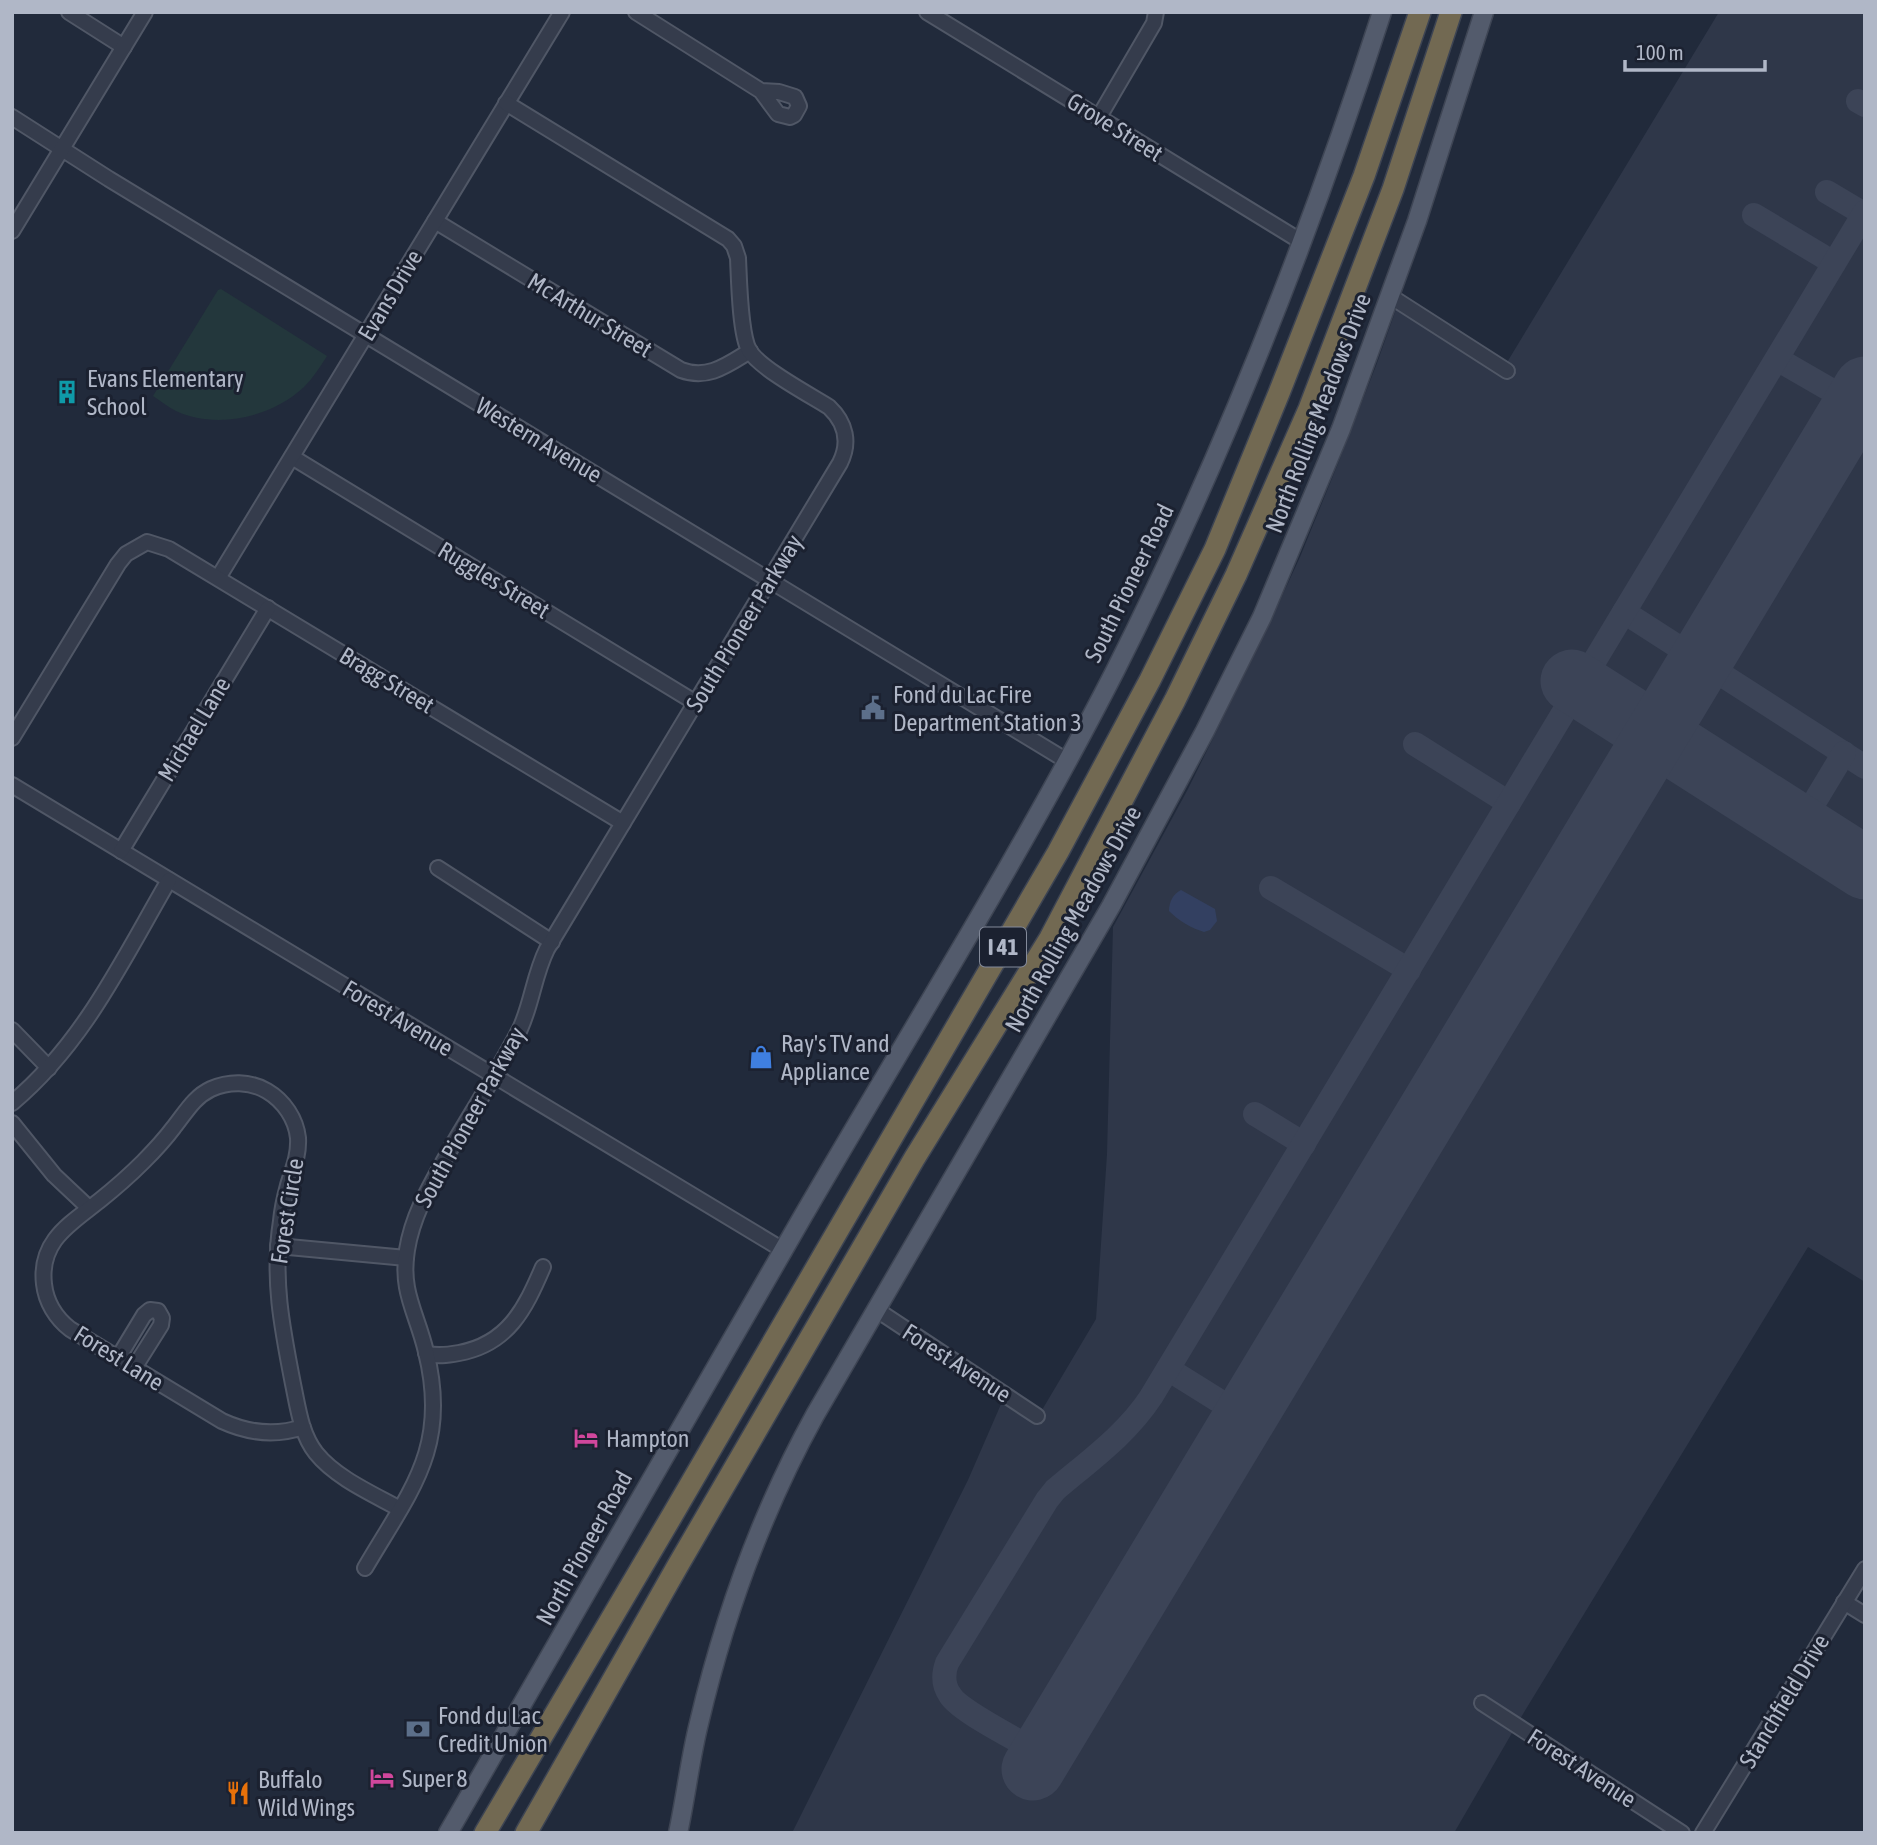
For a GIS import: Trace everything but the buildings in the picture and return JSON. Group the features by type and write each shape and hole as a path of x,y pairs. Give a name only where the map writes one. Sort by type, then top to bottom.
{"highway":[{"name":"I 41","path":"485,1833 1058,852 1156,668 1214,549 1279,393 1364,176 1420,12"},
{"name":"I 41","path":"527,1833 670,1578 907,1171 1050,937 1180,688 1245,553 1309,409 1393,189 1451,12"}],"main road":[{"name":"South Pioneer Road","path":"783,1250 1030,829 1135,631 1193,508 1253,368 1343,129 1382,12"},
{"name":"North Rolling Meadows Drive","path":"678,1833 707,1691 723,1634 765,1518 815,1415 1111,906 1205,731 1262,617 1341,429 1390,296 1425,197 1484,12"},
{"name":"North Pioneer Road","path":"448,1833 783,1250"}],"street":[{"path":"69,12 124,47"},
{"path":"12,231 145,12"},
{"name":"Evans Drive","path":"218,578 562,12"},
{"path":"636,12 761,91"},
{"name":"Grove Street","path":"927,12 1302,242"},
{"path":"1099,117 1154,23 1156,12"},
{"path":"506,103 728,239 738,258 744,333 750,351"},
{"name":"Western Avenue","path":"12,117 109,179 1067,761"},
{"name":"Mc Arthur Street","path":"435,221 681,370 698,374 713,372 750,351"},
{"path":"1390,296 1507,372"},
{"name":"South Pioneer Parkway","path":"365,1569 423,1466 432,1437 434,1403 426,1353 408,1297 405,1275 411,1229 423,1199 522,1025 538,967 552,942 842,460 846,438 841,421 831,409 761,363 750,351"},
{"name":"Ruggles Street","path":"292,457 696,703"},
{"name":"Bragg Street","path":"12,738 118,564 127,554 147,542 169,549 623,823"},
{"name":"Michael Lane","path":"121,851 268,608"},
{"name":"Forest Avenue","path":"12,786 783,1250"},
{"path":"438,868 552,942"},
{"path":"12,1103 49,1068 74,1039 95,1008 169,880"},
{"path":"12,1030 49,1068"},
{"name":"Forest Circle","path":"89,1208 146,1160 198,1098 208,1091 236,1083 251,1085 269,1092 281,1102 291,1115 297,1133 297,1155 283,1208 277,1280 280,1317 303,1427 313,1449 331,1468 400,1509"},
{"path":"12,1123 54,1175 89,1208"},
{"name":"Forest Lane","path":"89,1208 66,1226 50,1246 44,1266 44,1289 50,1306 63,1323 216,1418 239,1428 272,1433 303,1427"},
{"path":"278,1246 406,1258"},
{"path":"426,1353 440,1355 464,1352 499,1336 520,1313 543,1267"},
{"path":"118,1359 144,1315 150,1310 158,1311 162,1318 161,1325 134,1368"},
{"name":"Forest Avenue","path":"877,1310 1037,1416"},
{"name":"Stanchfield Drive","path":"1703,1833 1865,1569"},
{"path":"1844,1602 1865,1615"},
{"name":"Forest Avenue","path":"1482,1703 1682,1833"}],"shaded area":[{"path":"1719,12 1865,12 1865,1282 1808,1247 1523,1714 1454,1833 792,1833 968,1480 1008,1388 1042,1410 1096,1319 1107,1154 1113,927 1188,789 1300,557 1400,298 1506,364"}],"green space":[{"path":"221,289 327,356 304,387 276,406 260,413 226,420 192,417 176,411 153,396"}],"water":[{"path":"1181,890 1215,909 1217,921 1210,930 1204,932 1194,928 1169,911 1172,899"}],"taxiway":[{"path":"1858,101 1865,105"},
{"path":"1827,192 1864,214"},
{"path":"1042,1754 978,1718 956,1702 945,1683 947,1663 1047,1500 1119,1435 1151,1397 1865,212"},
{"path":"1754,215 1834,263"},
{"path":"1777,359 1855,404"},
{"path":"1624,612 1865,767"},
{"path":"1415,744 1509,803"},
{"path":"1800,826 1844,753"},
{"path":"1271,888 1409,970"},
{"path":"1255,1114 1304,1144"},
{"path":"1168,1369 1245,1417"}],"runway":[{"path":"1033,1769 1865,388"},
{"path":"1572,681 1865,868"}],"place":[{"name":"Evans Elementary School","path":"67,392"},
{"name":"Fond du Lac Fire Department Station 3","path":"873,708"},
{"name":"Ray's TV and Appliance","path":"761,1057"},
{"name":"Hampton","path":"586,1438"},
{"name":"Fond du Lac Credit Union","path":"418,1729"},
{"name":"Super 8","path":"382,1778"},
{"name":"Buffalo Wild Wings","path":"238,1793"}]}
